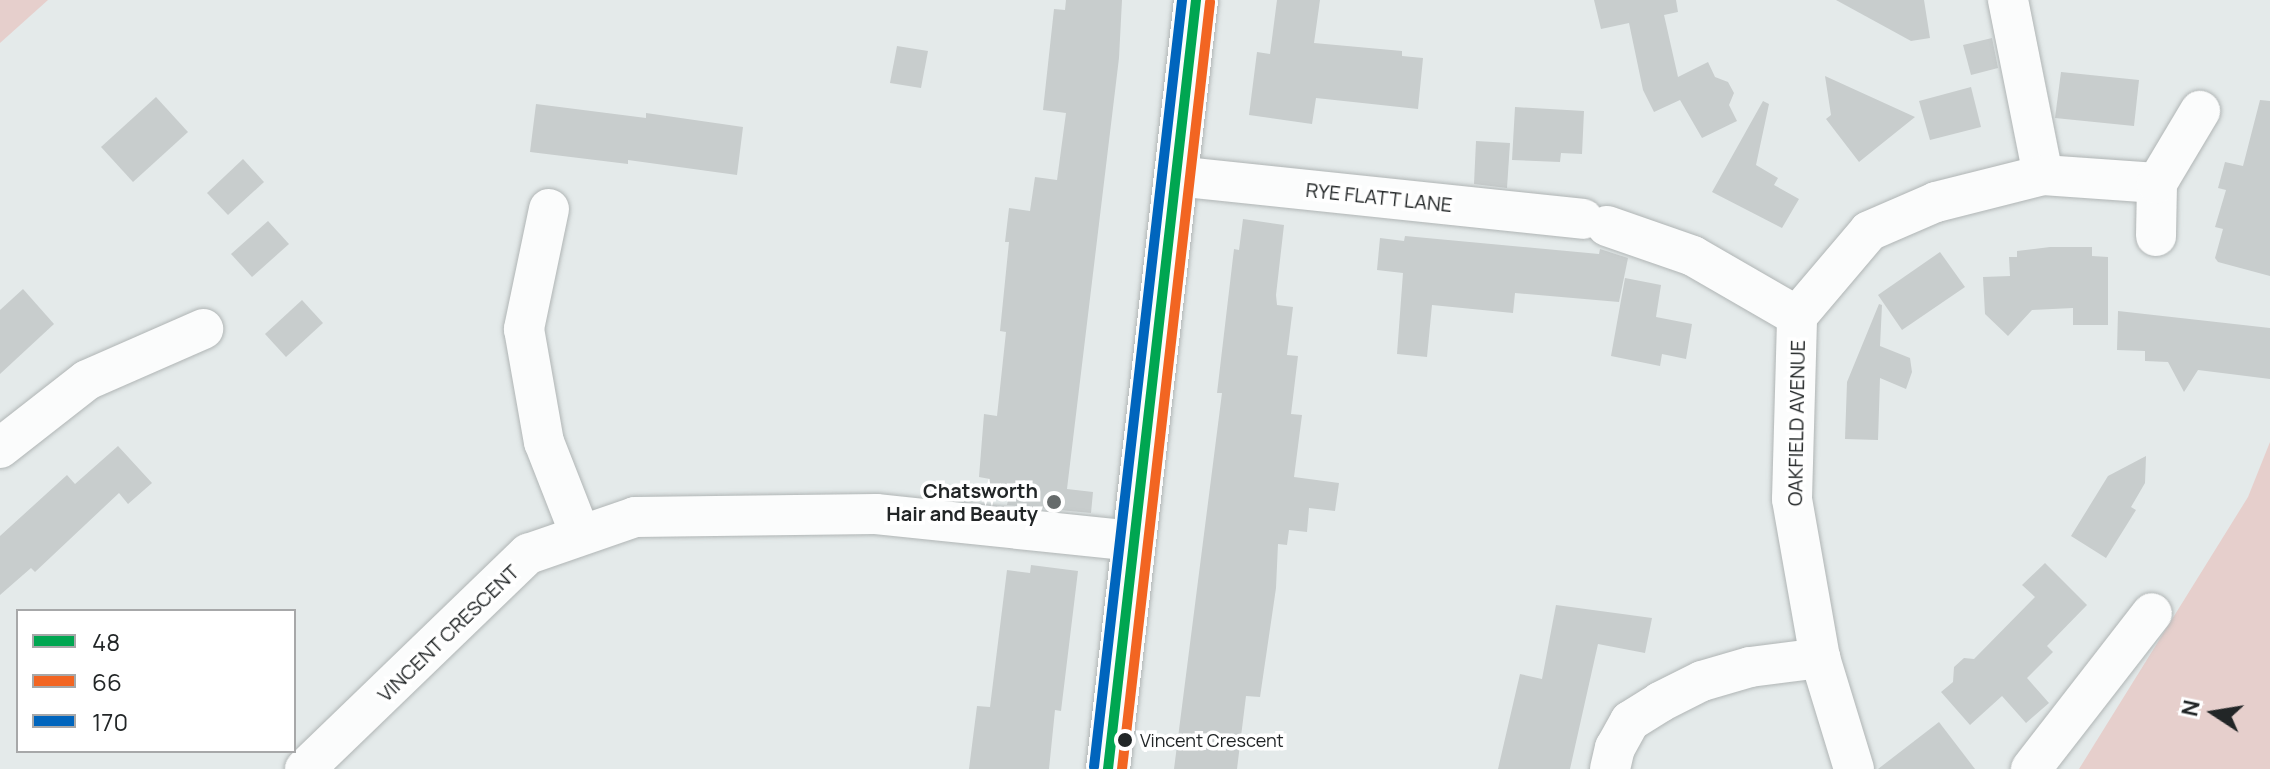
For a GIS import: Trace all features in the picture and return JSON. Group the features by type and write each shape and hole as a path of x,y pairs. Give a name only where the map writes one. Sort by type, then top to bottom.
{"highway":[{"path":"1108,769 1196,0"}],"street":[{"path":"2008,0 2043,175"},
{"path":"2156,236 2157,183 2200,111"},
{"name":"OAKFIELD AVENUE","path":"1854,769 1820,658 1792,499 1797,316 1869,231 1936,202 2043,175 2157,183"},
{"name":"RYE FLATT LANE","path":"1175,176 1595,223 1693,256 1797,316"},
{"path":"549,209 524,329 544,442 580,534"},
{"path":"0,448 87,380 203,329"},
{"name":"VINCENT CRESCENT","path":"305,769 528,554 635,517 876,514 1133,541"},
{"path":"2031,769 2152,613"},
{"path":"1610,769 1615,748 1630,721 1660,702 1702,681 1750,667 1820,658"}],"shaded area":[{"path":"0,0 48,0 0,43"},
{"path":"2270,442 2270,769 2079,769 2248,497"}],"building":[{"path":"1066,0 1122,0 1119,58 1067,489 1093,492 1091,513 1007,505 1008,500 988,498 990,479 979,477 984,414 997,416 1006,332 1000,331 1009,242 1005,242 1009,208 1030,211 1035,177 1057,180 1066,113 1043,110 1054,9 1065,10"},
{"path":"1277,0 1320,0 1314,43 1402,51 1402,56 1423,58 1418,109 1316,98 1312,124 1249,115 1257,52 1270,54"},
{"path":"1594,0 1676,0 1678,12 1664,15 1678,77 1708,62 1715,77 1728,82 1734,93 1729,105 1737,121 1702,138 1680,100 1654,112 1643,90 1629,23 1601,29"},
{"path":"1836,0 1924,0 1930,38 1911,41"},
{"path":"1992,38 1998,68 1971,75 1963,45"},
{"path":"897,46 928,51 921,88 890,83"},
{"path":"2061,72 2139,80 2134,126 2055,118"},
{"path":"1825,76 1915,117 1859,162 1826,119 1831,115"},
{"path":"1971,87 1981,127 1930,140 1919,101"},
{"path":"156,97 188,132 133,182 101,147"},
{"path":"2260,100 2270,101 2270,276 2218,262 2215,258 2223,229 2215,227 2226,190 2218,188 2225,162 2243,166"},
{"path":"1763,101 1769,104 1756,165 1778,178 1774,185 1799,199 1782,228 1712,192"},
{"path":"536,104 646,118 646,113 743,127 737,175 628,160 628,164 530,152"},
{"path":"1515,107 1584,111 1582,154 1561,153 1560,162 1512,160"},
{"path":"1476,141 1510,143 1507,188 1474,184"},
{"path":"243,159 264,182 228,215 207,193"},
{"path":"1243,219 1284,225 1276,295 1277,305 1293,307 1287,355 1298,356 1291,414 1302,415 1294,477 1339,483 1335,511 1309,508 1307,532 1289,530 1287,545 1278,544 1276,588 1260,697 1246,696 1237,769 1174,769 1222,393 1217,393 1234,249 1239,250"},
{"path":"268,221 289,244 252,277 231,254"},
{"path":"1405,236 1599,254 1600,249 1628,258 1619,302 1515,293 1513,313 1432,305 1427,357 1397,354 1403,273 1377,270 1380,238 1404,241"},
{"path":"2092,247 2092,256 2108,257 2108,325 2073,325 2073,308 2032,310 2008,336 1985,314 1983,277 2010,276 2009,257 2017,257 2017,251"},
{"path":"1940,252 1965,287 1902,330 1878,295"},
{"path":"1625,278 1661,285 1656,317 1692,324 1686,359 1662,354 1660,366 1611,356"},
{"path":"23,289 54,324 0,374 0,310"},
{"path":"302,300 323,323 286,357 265,334"},
{"path":"1879,304 1882,305 1880,346 1910,358 1912,372 1906,389 1880,378 1878,440 1845,439 1847,382"},
{"path":"2118,311 2270,328 2270,379 2198,370 2184,392 2168,362 2145,361 2145,351 2117,350"},
{"path":"118,446 152,483 128,504 119,493 35,572 31,568 0,595 0,536 67,475 75,484"},
{"path":"2146,456 2145,483 2131,507 2136,510 2106,558 2071,536 2108,476"},
{"path":"2045,563 2087,605 2047,646 2053,652 2027,678 2049,703 2026,723 2002,696 1970,725 1941,692 1953,682 1954,667 1964,658 1974,659 2035,597 2022,585"},
{"path":"1031,565 1078,571 1061,711 1055,710 1049,769 969,769 977,706 990,707 1007,570 1030,573"},
{"path":"1556,605 1652,618 1645,653 1598,644 1570,769 1498,769 1520,674 1542,679"},
{"path":"1939,722 1975,769 1878,769"}],"transit line":[{"name":"170","path":"1094,767 1182,0"},
{"name":"48","path":"1108,769 1196,0"},
{"name":"66","path":"1122,769 1210,2"}],"place":[{"name":"Chatsworth Hair and Beauty","path":"1054,502"},
{"name":"Vincent Crescent","path":"1125,740"}]}
